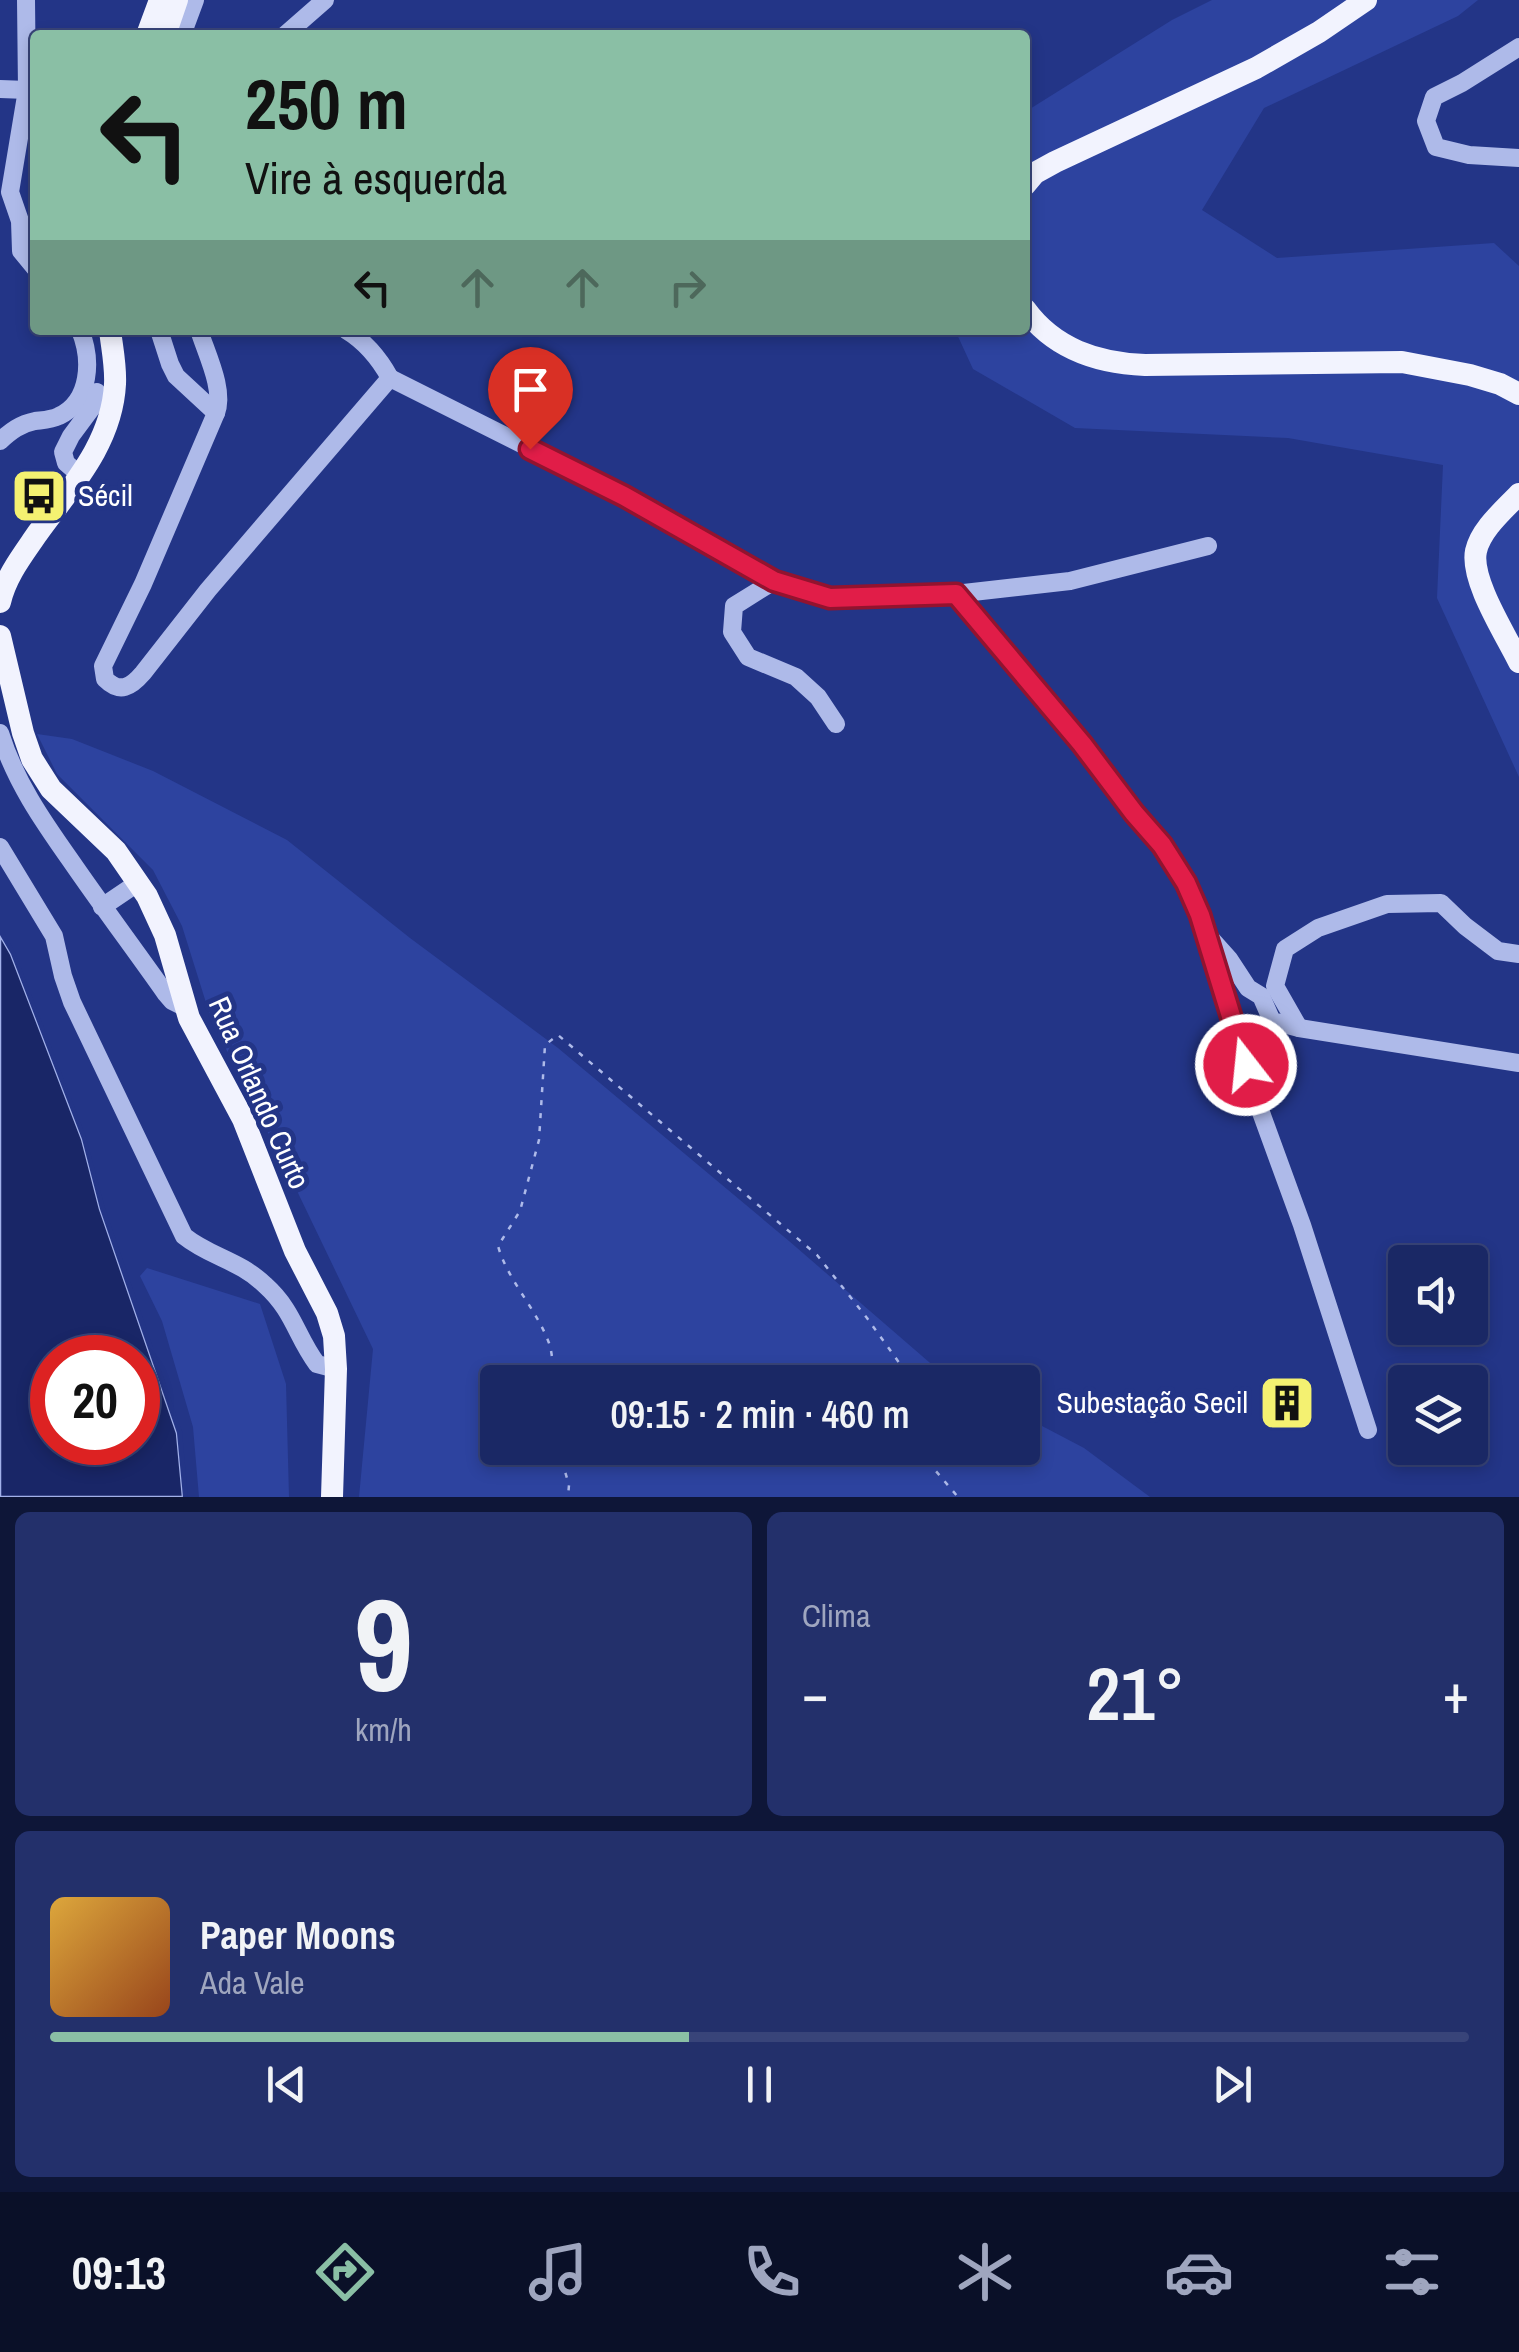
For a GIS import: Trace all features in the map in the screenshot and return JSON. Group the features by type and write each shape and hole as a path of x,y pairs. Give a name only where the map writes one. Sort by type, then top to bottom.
{"main road":[{"path":"151,30 160,0"},
{"path":"167,30 177,0"},
{"path":"1030,180 1056,162 1256,68 1366,0"},
{"path":"1030,315 1064,345 1090,358 1119,364 1402,362 1470,375 1519,394"},
{"path":"0,602 8,576 101,442 112,410 115,383 109,336"},
{"path":"1519,494 1484,534 1476,556 1484,590 1519,662"},
{"name":"Rua Orlando Curto","path":"0,636 23,733 38,771 50,790 116,851 139,882 165,934 186,1008 242,1120 296,1251 327,1313 334,1336 336,1369 332,1497"}],"lane":[{"path":"26,0 27,90 10,192 20,221 21,251 30,262"},
{"path":"184,30 194,0"},
{"path":"291,30 325,0"},
{"path":"1519,47 1434,97 1426,121 1436,148 1469,155 1519,158"},
{"path":"0,90 27,90"},
{"path":"0,441 22,424 56,418 80,398 88,362 81,335"},
{"path":"161,335 176,376 216,414"},
{"path":"201,335 219,405 143,584 103,666 105,679 114,687 127,688 134,683 208,590 390,378"},
{"path":"354,335 380,360 390,378 624,496 774,581 830,598 956,594 1070,581 1208,546"},
{"path":"80,475 66,463 63,452 88,415 97,392"},
{"path":"774,581 734,606 732,632 748,657 796,677 818,698 836,724"},
{"path":"956,594 1082,744 1162,845 1186,883 1368,1430"},
{"path":"0,733 23,790 102,907 172,1002 186,1008"},
{"path":"0,847 54,936 72,1002 184,1236 239,1264 263,1282 283,1303 317,1364 336,1369"},
{"path":"102,907 139,882"},
{"path":"1299,1028 1275,986 1285,948 1318,928 1387,904 1440,903 1498,951 1519,954"},
{"path":"1206,934 1248,988 1261,996 1272,1022 1519,1062"},
{"path":"1227,1002 1248,988"}],"path":[{"path":"552,1365 550,1346 504,1266 498,1246 520,1211 539,1140 545,1045 558,1035 817,1254 900,1365"},
{"path":"563,1465 568,1497"},
{"path":"930,1465 958,1497"}],"shaded area":[{"path":"1212,0 1478,0 1458,16 1264,108 1202,210 1277,258 1494,243 1519,266 1519,777 1437,598 1443,465 1288,438 1075,428 973,369 957,335 1030,335 1030,109 1172,20"},
{"path":"37,734 72,739 153,771 287,840 558,1048 932,1365 480,1365 480,1465 1040,1465 1040,1425 1084,1448 1150,1497 359,1497 373,1349 232,1062 208,1009 182,926 153,870 57,774"},
{"path":"0,935 11,954 82,1139 100,1209 143,1335 30,1335 30,1465 160,1465 160,1384 177,1433 183,1497 0,1497"},
{"path":"147,1268 260,1304 286,1384 289,1497 199,1497 193,1427 162,1321 140,1276"}],"pier":[{"path":"0,930 15,952 86,1137 105,1208 149,1335 143,1335 100,1209 82,1139 11,954"},
{"path":"160,1367 182,1431 188,1497 183,1497 177,1433 160,1384"}],"place":[{"name":"Sécil","path":"39,496"},
{"name":"Subestação Secil","path":"1287,1403"}],"route":[{"path":"530,449 624,496 774,581 830,598 956,594 1082,744 1162,845 1186,883 1200,915 1246,1065"}]}
